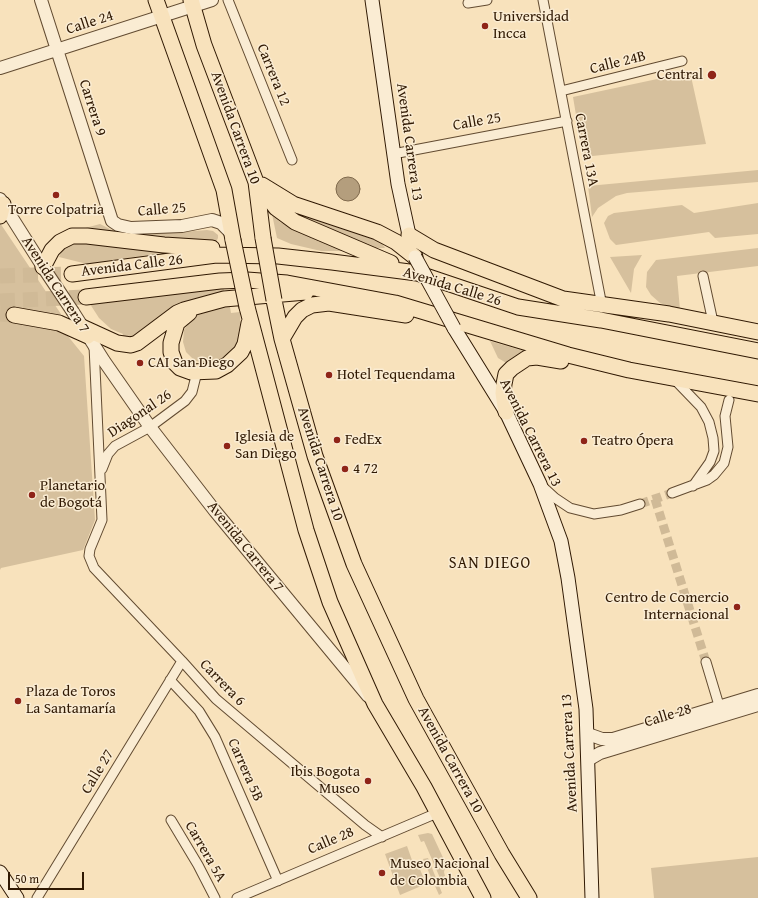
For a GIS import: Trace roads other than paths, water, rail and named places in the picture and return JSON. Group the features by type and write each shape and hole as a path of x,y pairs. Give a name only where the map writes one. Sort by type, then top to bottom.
{"main road":[{"name":"Avenida Carrera 10","path":"156,0 224,190 232,237 248,311 319,570 338,623 375,704"},
{"name":"Avenida Carrera 13","path":"372,0 393,154 408,235 415,257 459,326 506,412 540,484 559,533 564,555 582,673 588,734 592,898"},
{"name":"Avenida Carrera 10","path":"191,3 204,45 256,182 263,238 282,339 315,456 354,564 371,604 420,705 498,848 528,898"},
{"path":"256,182 293,204 377,232 396,242 415,257"},
{"path":"256,182 276,208 295,222 372,256 416,273"},
{"path":"408,235 434,250 601,313 669,324 754,350"},
{"path":"44,268 52,250 60,242 72,236 107,238 191,248 240,249 278,256"},
{"name":"Avenida Calle 26","path":"72,274 216,255 278,256 416,273 518,306 601,313"},
{"name":"Avenida Calle 26","path":"86,297 220,281 247,280 287,283 395,303 459,326 586,360 629,370 758,394"},
{"path":"14,315 59,323 88,336 117,344 131,345 146,337 177,313 224,299 326,291"},
{"path":"224,299 190,312 183,317 174,332 171,352 175,363 185,371 216,371 234,360 245,344 248,311"},
{"path":"282,339 295,317 302,310 321,304 459,326"},
{"path":"669,324 713,322 758,332"},
{"path":"506,412 503,394 506,374 519,362 527,358 537,357 629,370"},
{"name":"Avenida Carrera 7","path":"375,704 483,898"},
{"path":"0,872 17,898"}],"street":[{"name":"Carrera 9","path":"41,0 110,218 115,224"},
{"name":"Calle 24","path":"0,68 161,16 191,3 212,0"},
{"name":"Carrera 12","path":"228,0 292,160"},
{"path":"468,3 486,0"},
{"name":"Carrera 13A","path":"543,0 601,313"},
{"name":"Calle 24B","path":"561,91 682,61"},
{"name":"Calle 25","path":"393,154 566,121"},
{"name":"Avenida Carrera 7","path":"1,206 150,427 215,511 375,704"},
{"name":"Calle 25","path":"115,224 131,228 182,226 212,220 221,224 232,237"},
{"path":"703,276 713,322"},
{"name":"Diagonal 26","path":"88,336 101,480 102,520"},
{"name":"Diagonal 26","path":"101,480 104,459 111,450 120,443 150,427 189,396 194,387 197,372"},
{"path":"673,378 701,407 709,422 713,438 714,451 710,462 694,486"},
{"path":"672,493 694,486 714,475 724,463 728,451 725,416 729,400"},
{"path":"540,484 562,504 570,508 594,514 621,510 640,504"},
{"name":"Carrera 6","path":"102,520 90,549 89,556 94,568 229,711 365,825 382,837"},
{"name":"Calle 27","path":"37,898 182,661"},
{"path":"706,662 721,711"},
{"name":"Carrera 5B","path":"170,680 199,711 215,737 278,881"},
{"name":"Calle 28","path":"588,760 600,753 757,700"},
{"name":"Calle 28","path":"588,734 602,739 613,739 721,711"},
{"name":"Calle 28","path":"237,898 437,813"},
{"name":"Carrera 5A","path":"171,820 198,865 215,898"}],"tunnel":[{"path":"0,276 72,274"},
{"path":"0,301 86,297"},
{"path":"0,314 14,315"},
{"path":"640,504 672,493"},
{"path":"655,499 706,662"}],"place":[{"name":"Universidad Incca","path":"485,26"},
{"name":"Central","path":"712,75"},
{"name":"Torre Colpatria","path":"56,195"},
{"name":"CAI San Diego","path":"140,363"},
{"name":"Hotel Tequendama","path":"329,375"},
{"name":"FedEx","path":"337,440"},
{"name":"Teatro Ópera","path":"584,441"},
{"name":"Iglesia de San Diego","path":"227,446"},
{"name":"4 72","path":"345,469"},
{"name":"Planetario de Bogotá","path":"32,495"},
{"name":"Centro de Comercio Internacional","path":"737,607"},
{"name":"Plaza de Toros La Santamaría","path":"18,701"},
{"name":"Ibis Bogota Museo","path":"368,781"},
{"name":"Museo Nacional de Colombia","path":"382,873"}],"district":[{"name":"SAN DIEGO","path":"490,564"}]}
